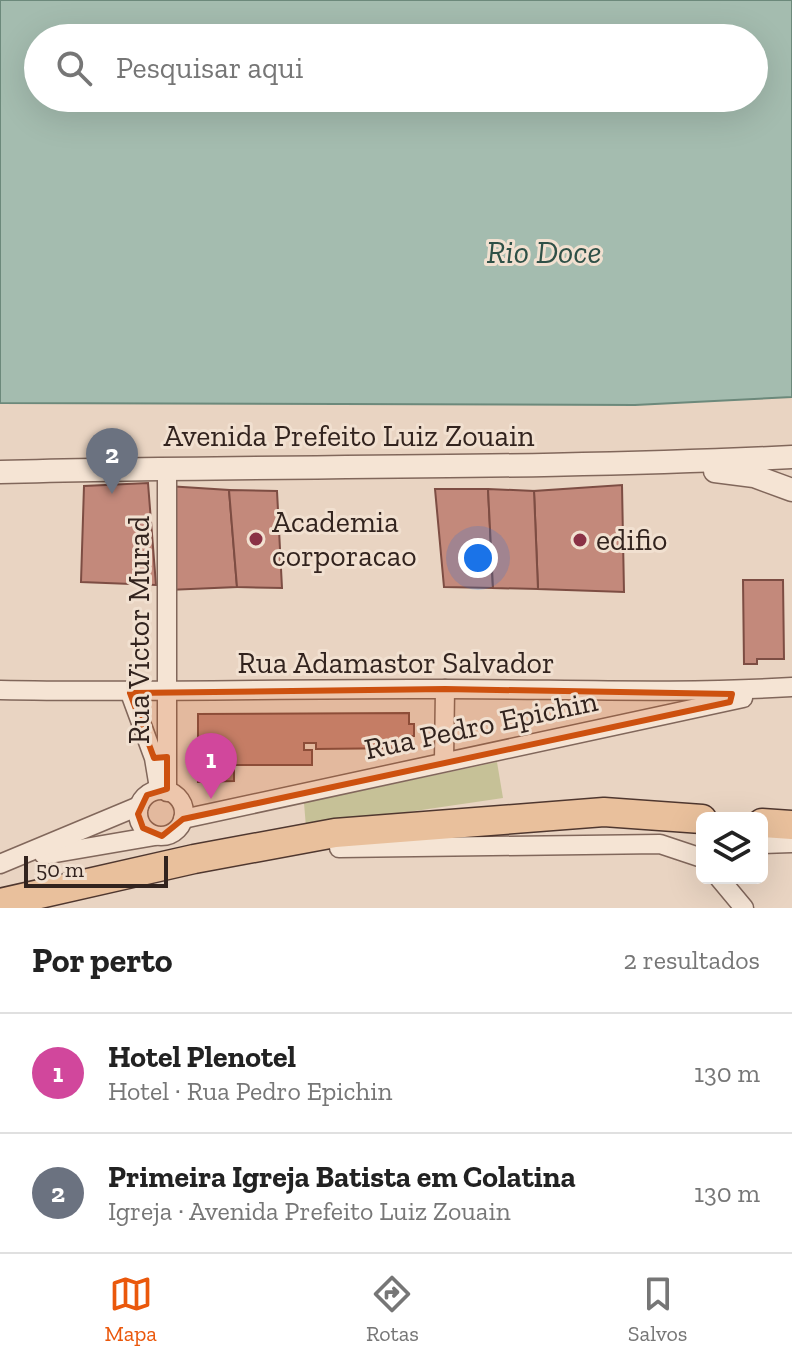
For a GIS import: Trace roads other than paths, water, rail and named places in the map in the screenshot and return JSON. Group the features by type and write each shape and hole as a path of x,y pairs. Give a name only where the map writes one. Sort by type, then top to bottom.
{"main road":[{"path":"0,903 194,859 335,833 604,812 696,819"},
{"path":"194,859 339,848 487,823"},
{"path":"768,823 792,825"}],"street":[{"name":"Avenida Prefeito Luiz Zouain","path":"0,472 650,464 792,457"},
{"name":"Avenida Prefeito Luiz Zouain","path":"650,464 754,476 792,490"},
{"name":"Rua Victor Murad","path":"163,791 161,758 167,693 167,468"},
{"name":"Rua Pedro Epichin","path":"183,819 729,696 792,687"},
{"name":"Rua Adamastor Salvador","path":"0,690 167,693 445,689 729,696"},
{"path":"444,761 445,689"},
{"name":"Rua Victor Murad","path":"130,693 161,758"},
{"path":"163,791 174,795 182,806 180,826 169,835 5,862 139,806 147,795 163,791"},
{"path":"139,806 139,821 155,836"},
{"path":"768,844 792,843"},
{"path":"660,844 696,856"},
{"path":"339,848 696,845"},
{"path":"724,884 744,908"}],"water":[{"name":"Rio Doce","path":"0,0 792,0 792,397 635,405 0,403"}],"place":[{"name":"Primeira Igreja Batista em Colatina","path":"112,494"},
{"name":"Academia corporacao","path":"256,539"},
{"name":"edifio","path":"580,540"},
{"name":"Hotel Plenotel","path":"211,799"}]}
